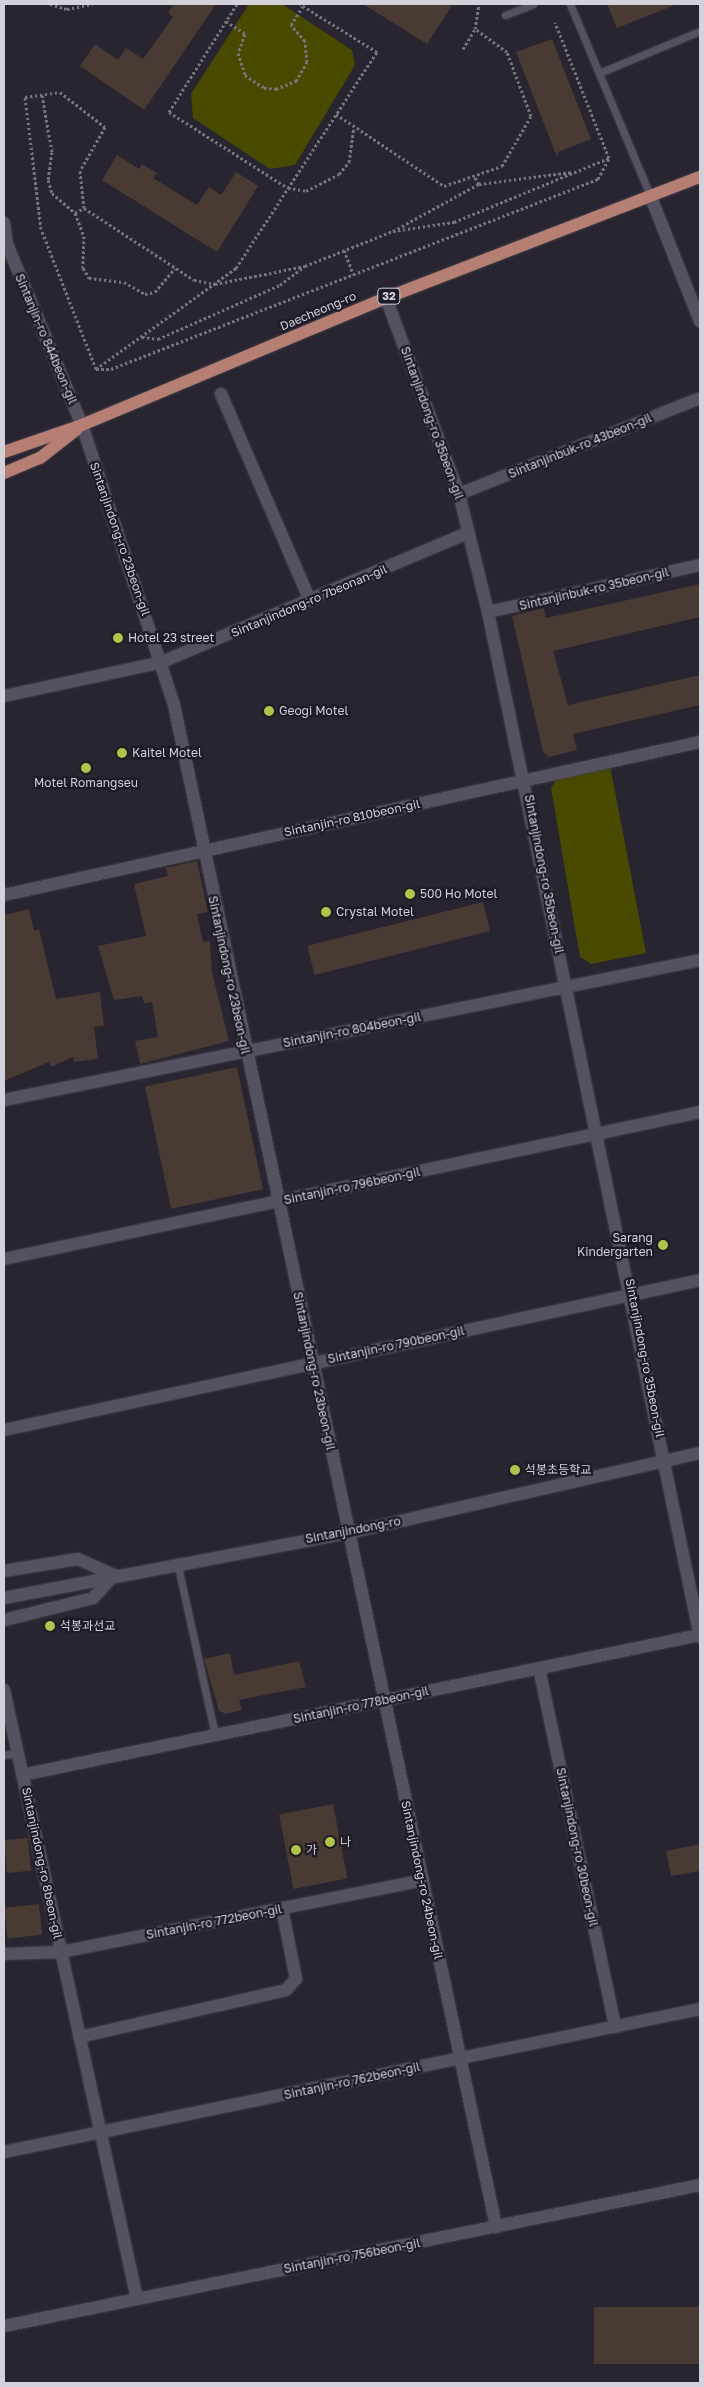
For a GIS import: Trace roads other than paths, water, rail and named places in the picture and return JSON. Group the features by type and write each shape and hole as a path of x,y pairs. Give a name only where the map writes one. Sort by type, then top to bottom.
{"main road":[{"name":"Daecheong-ro","path":"4,452 82,425 386,298 700,176"},
{"name":"32","path":"4,473 40,458 82,425"}],"street":[{"path":"650,195 700,321"},
{"name":"Sintanjin-ro 844beon-gil","path":"4,223 5,244 82,425"},
{"name":"Sintanjindong-ro 35beon-gil","path":"386,298 459,494 467,533 488,612 632,1294 700,1636"},
{"path":"221,394 310,601"},
{"name":"Sintanjinbuk-ro 43beon-gil","path":"459,494 700,398"},
{"name":"Sintanjindong-ro 23beon-gil","path":"82,425 162,662 348,1533"},
{"name":"Sintanjindong-ro 7beonan-gil","path":"4,696 162,662 467,533"},
{"name":"Sintanjinbuk-ro 35beon-gil","path":"488,612 700,565"},
{"name":"Sintanjin-ro 810beon-gil","path":"4,894 700,742"},
{"name":"Sintanjin-ro 804beon-gil","path":"4,1100 700,960"},
{"name":"Sintanjin-ro 796beon-gil","path":"4,1259 700,1112"},
{"name":"Sintanjin-ro 790beon-gil","path":"4,1430 700,1280"},
{"name":"Sintanjindong-ro","path":"4,1598 177,1562 348,1533 700,1453"},
{"name":"Sintanjindong-ro 24beon-gil","path":"348,1533 496,2226"},
{"path":"4,1571 78,1559 114,1575 94,1598 4,1620"},
{"name":"Sintanjin-ro 778beon-gil","path":"22,1775 700,1636"},
{"name":"Sintanjindong-ro 30beon-gil","path":"539,1668 615,2027"},
{"name":"Sintanjindong-ro 8beon-gil","path":"4,1690 137,2299"},
{"name":"Sintanjin-ro 772beon-gil","path":"4,1954 61,1952 423,1880"},
{"path":"79,2037 286,1990 296,1979 282,1908"},
{"name":"Sintanjin-ro 762beon-gil","path":"4,2152 700,2009"},
{"name":"Sintanjin-ro 756beon-gil","path":"4,2326 700,2185"}],"lane":[{"path":"505,15 533,4"},
{"path":"570,4 650,195"},
{"path":"599,73 700,31"},
{"path":"177,1562 215,1735"},
{"path":"4,1755 18,1753"}],"place":[{"name":"Hotel 23 street","path":"118,638"},
{"name":"Geogi Motel","path":"269,711"},
{"name":"Kaitel Motel","path":"122,753"},
{"name":"Motel Romangseu","path":"86,768"},
{"name":"500 Ho Motel","path":"410,894"},
{"name":"Crystal Motel","path":"326,912"},
{"name":"Sarang Kindergarten","path":"663,1245"},
{"name":"석봉초등학교","path":"515,1470"},
{"name":"석봉과선교","path":"50,1626"},
{"name":"나","path":"330,1842"},
{"name":"가","path":"296,1850"}]}
